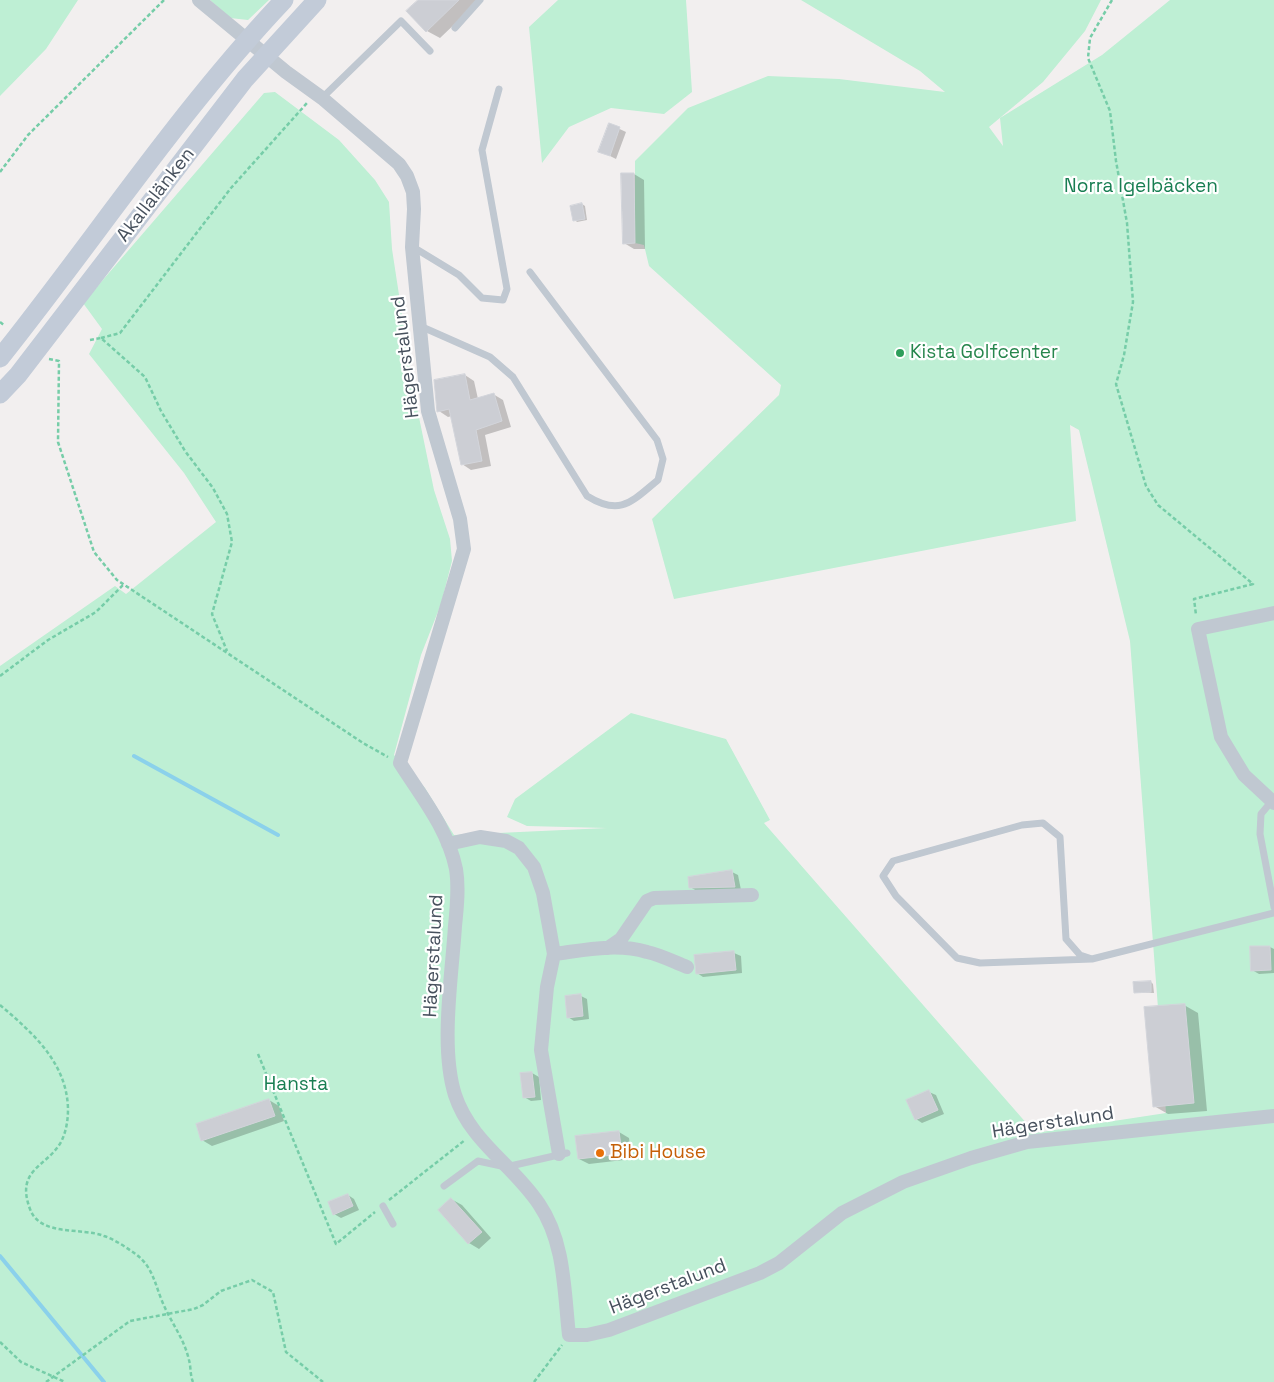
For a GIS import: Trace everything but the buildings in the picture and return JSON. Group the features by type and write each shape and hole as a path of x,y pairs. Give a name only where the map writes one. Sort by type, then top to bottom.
{"main road":[{"name":"Akallalänken","path":"0,358 149,161 247,40 284,0"},
{"name":"Akallalänken","path":"0,394 18,375 245,79 317,0"}],"street":[{"name":"Hägerstalund","path":"200,0 266,56 319,96 399,164 407,176 413,192 412,247 428,411 460,519 464,549 400,763 440,826 456,870 458,896 448,1030 450,1078 462,1114 474,1133 539,1204 551,1226 558,1247 568,1335 587,1335 609,1330 760,1273 779,1263 842,1213 903,1182 971,1158 1010,1146 1036,1141 1274,1116"},
{"path":"1272,802 1244,776 1221,738 1198,628 1274,613"},
{"path":"448,844 480,837 506,841 528,857 534,867 543,893 554,954 547,986 541,1050 563,1154"},
{"path":"608,948 621,939 647,901 654,898 752,895"},
{"path":"554,954 608,948 647,952 687,967"}],"lane":[{"path":"455,28 480,0"},
{"path":"319,96 401,21 430,51"},
{"path":"412,247 459,275 482,298 503,300 507,289 482,150 500,89"},
{"path":"419,326 490,357 496,362 513,377 588,496 603,506 626,505 658,480 663,459 657,440 530,272"},
{"path":"1272,802 1261,814 1260,834 1274,907"},
{"path":"1092,959 1080,954 1066,939 1060,837 1043,823 1022,825 893,861 883,876 896,896 957,958 980,963 1092,959 1274,914"},
{"path":"444,1186 478,1161 506,1167 563,1154"},
{"path":"383,1206 394,1224"}],"path":[{"path":"0,172 28,135 164,0"},
{"path":"1112,0 1090,38 1088,58 1110,111 1116,161 1127,223 1134,302 1124,355 1116,384 1146,486 1158,505 1253,584 1194,598 1198,628"},
{"path":"90,340 120,333 231,188 319,96"},
{"path":"0,322 5,326"},
{"path":"101,338 145,377 161,411 185,451 213,488 227,514 232,542 212,614 227,653"},
{"path":"45,358 58,361 58,442 94,552 123,585 364,743 400,763"},
{"path":"0,676 48,640 96,612 123,585"},
{"path":"0,1005 46,1049 60,1070 68,1100 68,1123 60,1143 33,1170 28,1182 30,1209 36,1220 49,1227 103,1235 140,1258 152,1273 189,1359 193,1382"},
{"path":"258,1054 336,1244 474,1133"},
{"path":"46,1382 130,1321 199,1307 221,1291 252,1280 273,1292 286,1352 323,1382"},
{"path":"534,1382 568,1335"},
{"path":"0,1342 21,1362 66,1382"}],"green space":[{"path":"0,0 78,0 46,49 0,96"},
{"path":"210,0 269,0 248,20 230,18"},
{"path":"558,0 686,0 692,92 664,114 611,108 569,127 542,163 529,27"},
{"name":"Hansta","path":"801,0 1101,0 1085,31 1043,82 989,127 1003,146 1000,118 1102,55 1170,0 1274,0 1274,1382 0,1382 0,666 115,586 126,594 216,522 184,473 89,354 102,329 83,303 264,93 275,92 339,140 375,180 389,202 392,249 414,393 434,490 450,539 452,561 441,604 421,655 394,755 425,788 454,835 607,828 527,826 507,817 515,799 631,713 726,739 770,820 764,823 1035,1133 1166,1113 1130,641 1079,430 1070,425 1076,521 674,599 652,519 779,395 781,385 649,266 644,245 635,243 635,161 688,108 768,76 839,79 945,92 920,71"}],"waterway":[{"path":"134,756 278,835"},
{"path":"0,1256 104,1382"}],"place":[{"name":"Kista Golfcenter","path":"900,353"},
{"name":"Bibi House","path":"600,1153"}],"park label":[{"name":"Norra Igelbäcken","path":"1141,187"}]}
